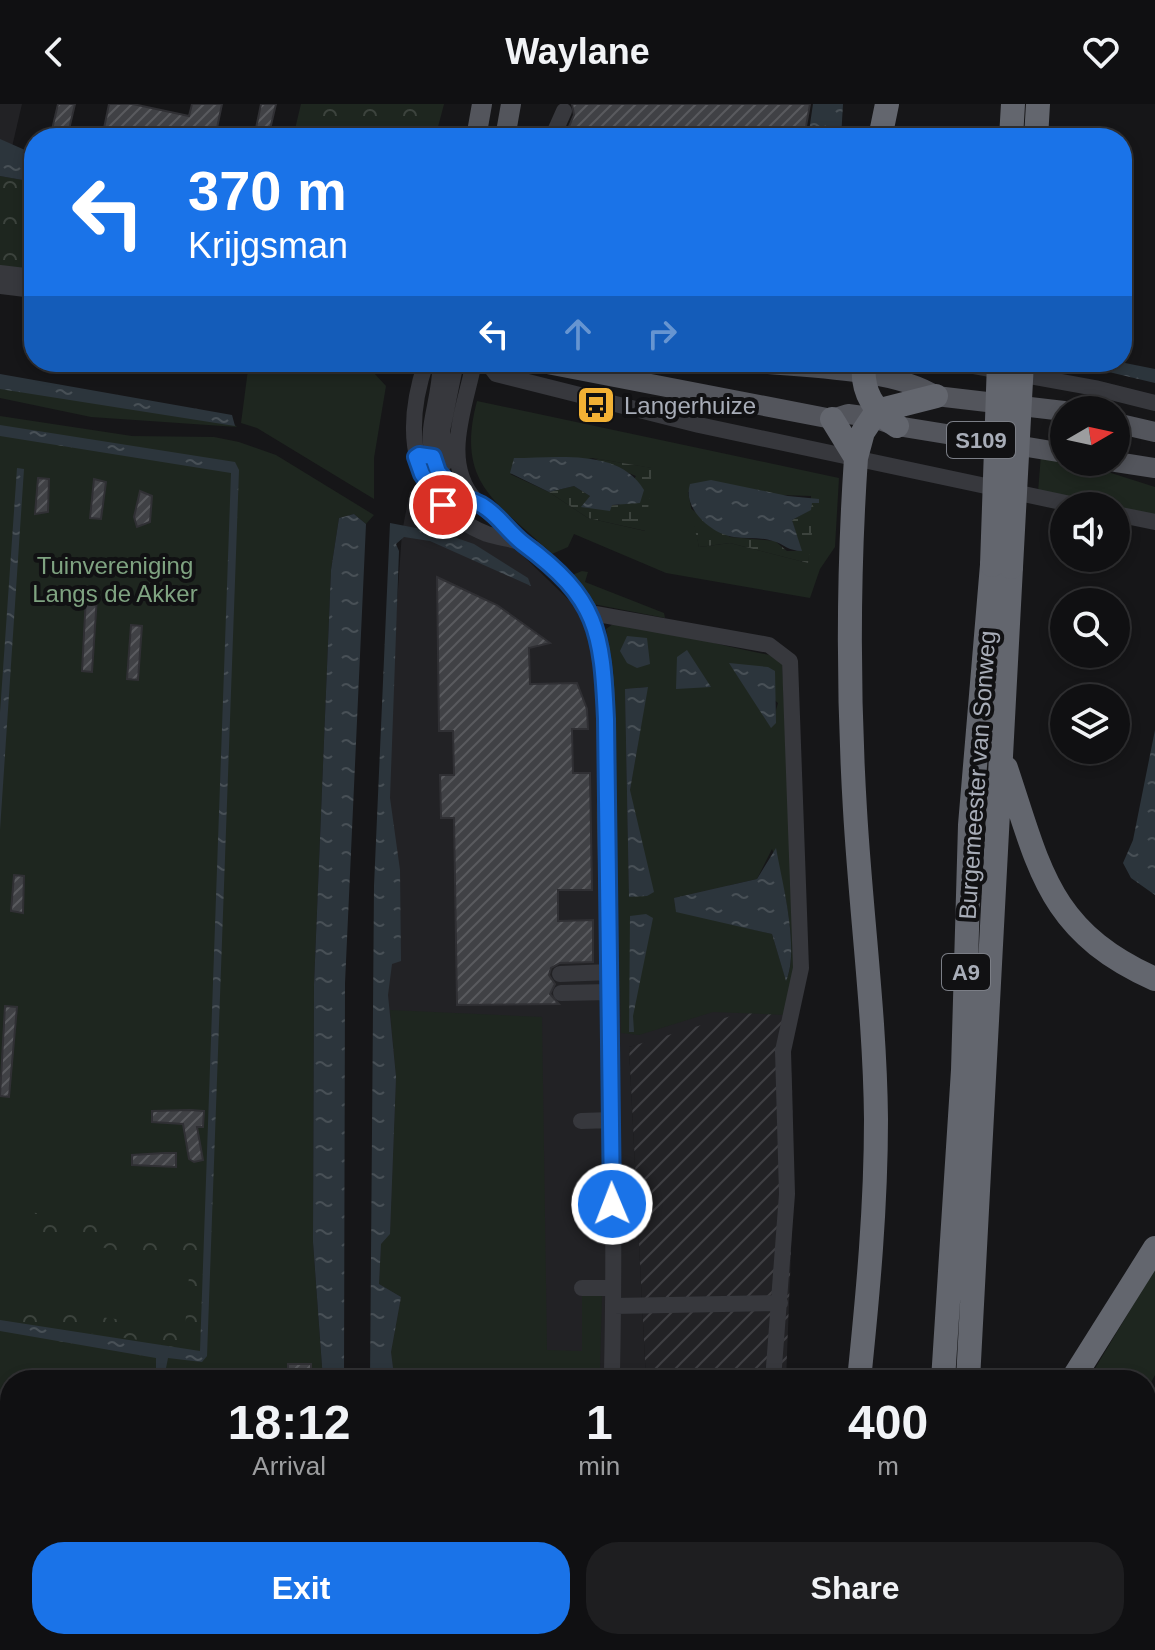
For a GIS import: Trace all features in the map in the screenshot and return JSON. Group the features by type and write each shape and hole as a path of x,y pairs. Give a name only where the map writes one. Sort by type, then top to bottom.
{"highway":[{"path":"882,128 887,104"},
{"path":"1012,128 1013,104"},
{"path":"1037,128 1038,104"},
{"path":"860,1370 871,1267 876,1118 871,983 855,813 850,675 856,458 874,414 864,372"},
{"name":"Burgemeester van Sonweg","path":"969,1370 1001,754 999,372"},
{"name":"Burgemeester van Sonweg","path":"944,1370 963,1070 970,825 1021,372"},
{"path":"874,414 936,396"},
{"path":"874,414 897,426"},
{"path":"824,418 856,458"},
{"name":"A9","path":"1001,754 1030,848 1056,902 1100,950 1155,979"},
{"path":"1078,1370 1155,1248"}],"main road":[{"path":"478,128 482,104"},
{"path":"588,372 824,418 874,414"},
{"name":"S109","path":"874,372 919,385 936,396 1050,409"},
{"name":"S109","path":"897,426 1050,451"},
{"path":"1130,426 1155,432"},
{"path":"1130,464 1155,468"}],"street":[{"path":"556,128 564,111"},
{"path":"0,273 24,276"},
{"path":"0,286 24,289"},
{"path":"424,372 413,419 425,457 429,487 453,514 487,533 535,549 591,613 601,646 605,691 610,972 612,1370"},
{"path":"439,372 425,457 461,498 475,500"},
{"path":"447,481 442,431 454,372"},
{"path":"472,372 458,429 461,467 475,500 513,530 523,543"},
{"path":"494,372 699,425 1050,500"},
{"path":"1006,372 1095,388 1155,403"},
{"path":"429,487 447,481 461,467"},
{"path":"1130,517 1155,522"},
{"path":"591,613 769,645 790,661 801,968 783,1051 787,1194 774,1370"},
{"path":"560,974 610,972"},
{"path":"561,993 610,992"},
{"path":"581,1121 612,1120"},
{"path":"582,1288 613,1288"},
{"path":"614,1306 780,1303"}],"shaded area":[{"path":"0,104 22,104 12,147 0,145"},
{"path":"410,491 474,532 517,550 622,651 784,1007 629,1047 645,1370 376,1370 387,745 402,532"},
{"path":"784,1007 792,1081 793,1199 786,1370 645,1370 629,1047 731,1016"}],"green space":[{"path":"301,104 444,104 438,128 295,128"},
{"path":"0,176 24,180 24,269 0,266"},
{"path":"248,372 374,373 386,386 374,458 374,499 257,428 241,423"},
{"path":"0,383 232,422 237,427 91,417 0,398"},
{"path":"477,401 839,478 835,547 820,569 810,598 666,573 574,534 568,547 552,554 498,505 486,489 472,453","holes":["593,458 651,468 645,531 588,518 549,492 510,474","688,492 811,496 808,563 730,543 699,547"]},
{"name":"Tuinvereniging Langs de Akker","path":"0,416 132,436 214,437 239,442 276,455 374,515 366,524 354,514 339,518 331,570 314,985 313,1242 322,1370 0,1370"},
{"path":"1041,455 1050,457 1050,476 1121,476 1155,487 1155,515 1130,510 1130,492 1038,492"},
{"path":"593,458 652,468 646,531 588,518 549,492 574,486 590,496 582,507 619,505 636,476"},
{"path":"812,503 815,511 808,563 730,543 699,547 690,508 730,537 775,541 787,551 801,551 792,520 810,510"},
{"path":"588,572 585,582 664,613 665,618 593,604 572,575"},
{"path":"617,621 775,656 782,661 796,952 786,1015 713,1012 639,1035 621,1033 613,669 606,629","holes":["730,663 778,703 771,727","647,687 630,790 629,896 625,689","772,849 781,877 791,934 790,968 786,980 772,934 676,911 674,898 757,879"]},
{"path":"390,1010 542,1017 547,1350 582,1351 582,1295 602,1295 599,1370 393,1368 391,1352 401,1297 379,1284 381,1244 390,1233 396,1077"},
{"path":"29,1212 120,1224 117,1250 28,1235"},
{"path":"130,1231 209,1246 202,1349 0,1320 0,1304 185,1328 190,1262 129,1253"},
{"path":"1155,1269 1155,1370 1094,1370"}],"water":[{"path":"813,104 843,104 842,128 809,128"},
{"path":"0,139 24,150 24,180 0,176"},
{"path":"1132,364 1155,369 1155,383 1109,372 1132,372"},
{"path":"0,374 232,415 235,426 0,389"},
{"path":"0,425 235,462 239,470 207,1356 202,1362 168,1358 166,1370 156,1370 156,1358 0,1331 0,1320 200,1351 231,473 0,436"},
{"path":"567,457 603,461 619,467 644,490 640,503 612,505 610,511 581,507 590,496 574,486 549,492 510,473 514,458"},
{"path":"17,468 24,469 0,830 0,713"},
{"path":"711,480 788,496 819,499 819,503 812,503 811,510 792,520 802,551 768,540 725,535 708,525 694,511 689,493 690,484"},
{"path":"354,514 366,524 345,983 344,1370 322,1370 313,1242 314,985 331,570 339,518"},
{"path":"390,523 442,533 474,544 528,578 531,586 430,541 404,537 396,544 399,551 390,798 400,870 401,961 392,964 388,995 396,1077 390,1234 381,1244 379,1284 401,1297 391,1352 393,1368 396,1370 370,1370 374,886"},
{"path":"627,636 647,638 650,664 637,668 627,663 620,651"},
{"path":"687,650 711,687 676,689 677,657"},
{"path":"729,663 768,667 775,671 776,723 771,728"},
{"path":"648,687 630,790 654,892 647,896 629,897 625,689"},
{"path":"1155,730 1155,895 1131,878 1123,863 1133,840"},
{"path":"776,848 791,934 790,967 786,981 772,934 676,912 674,898 757,879"},
{"path":"646,914 653,918 633,1016 634,1032 629,1032 630,916"}],"building":[{"path":"58,104 75,104 69,128 52,128"},
{"path":"109,104 133,104 189,116 192,104 222,104 217,128 104,128"},
{"path":"261,104 276,104 270,128 256,128"},
{"path":"572,104 810,104 806,128 568,128 574,115"},
{"path":"38,478 49,479 48,512 35,514"},
{"path":"94,479 106,482 101,519 90,518"},
{"path":"140,491 152,496 150,522 137,527 134,517"},
{"path":"437,577 497,605 550,643 529,648 530,684 577,683 587,709 588,729 572,729 573,773 590,773 592,890 558,890 558,921 593,920 593,962 560,963 551,968 549,975 555,984 550,994 559,1004 457,1005 454,818 441,818 440,775 454,775 453,731 439,731"},
{"path":"86,596 97,597 92,672 82,671"},
{"path":"131,625 142,626 138,680 127,679"},
{"path":"14,875 24,876 23,913 11,911"},
{"path":"5,1006 17,1007 9,1097 0,1096"},
{"path":"152,1111 204,1111 203,1127 197,1127 203,1160 194,1162 189,1159 183,1124 152,1122"},
{"path":"176,1153 176,1167 132,1165 132,1155"},
{"path":"288,1364 311,1364 311,1370 288,1370"}],"place":[{"name":"Langerhuize","path":"596,405"}],"route":[{"path":"443,505 422,474 416,457 419,455 433,457 438,472 461,498 475,500 513,530 523,543 535,549 569,584 591,613 601,646 606,719 612,1204"}]}
